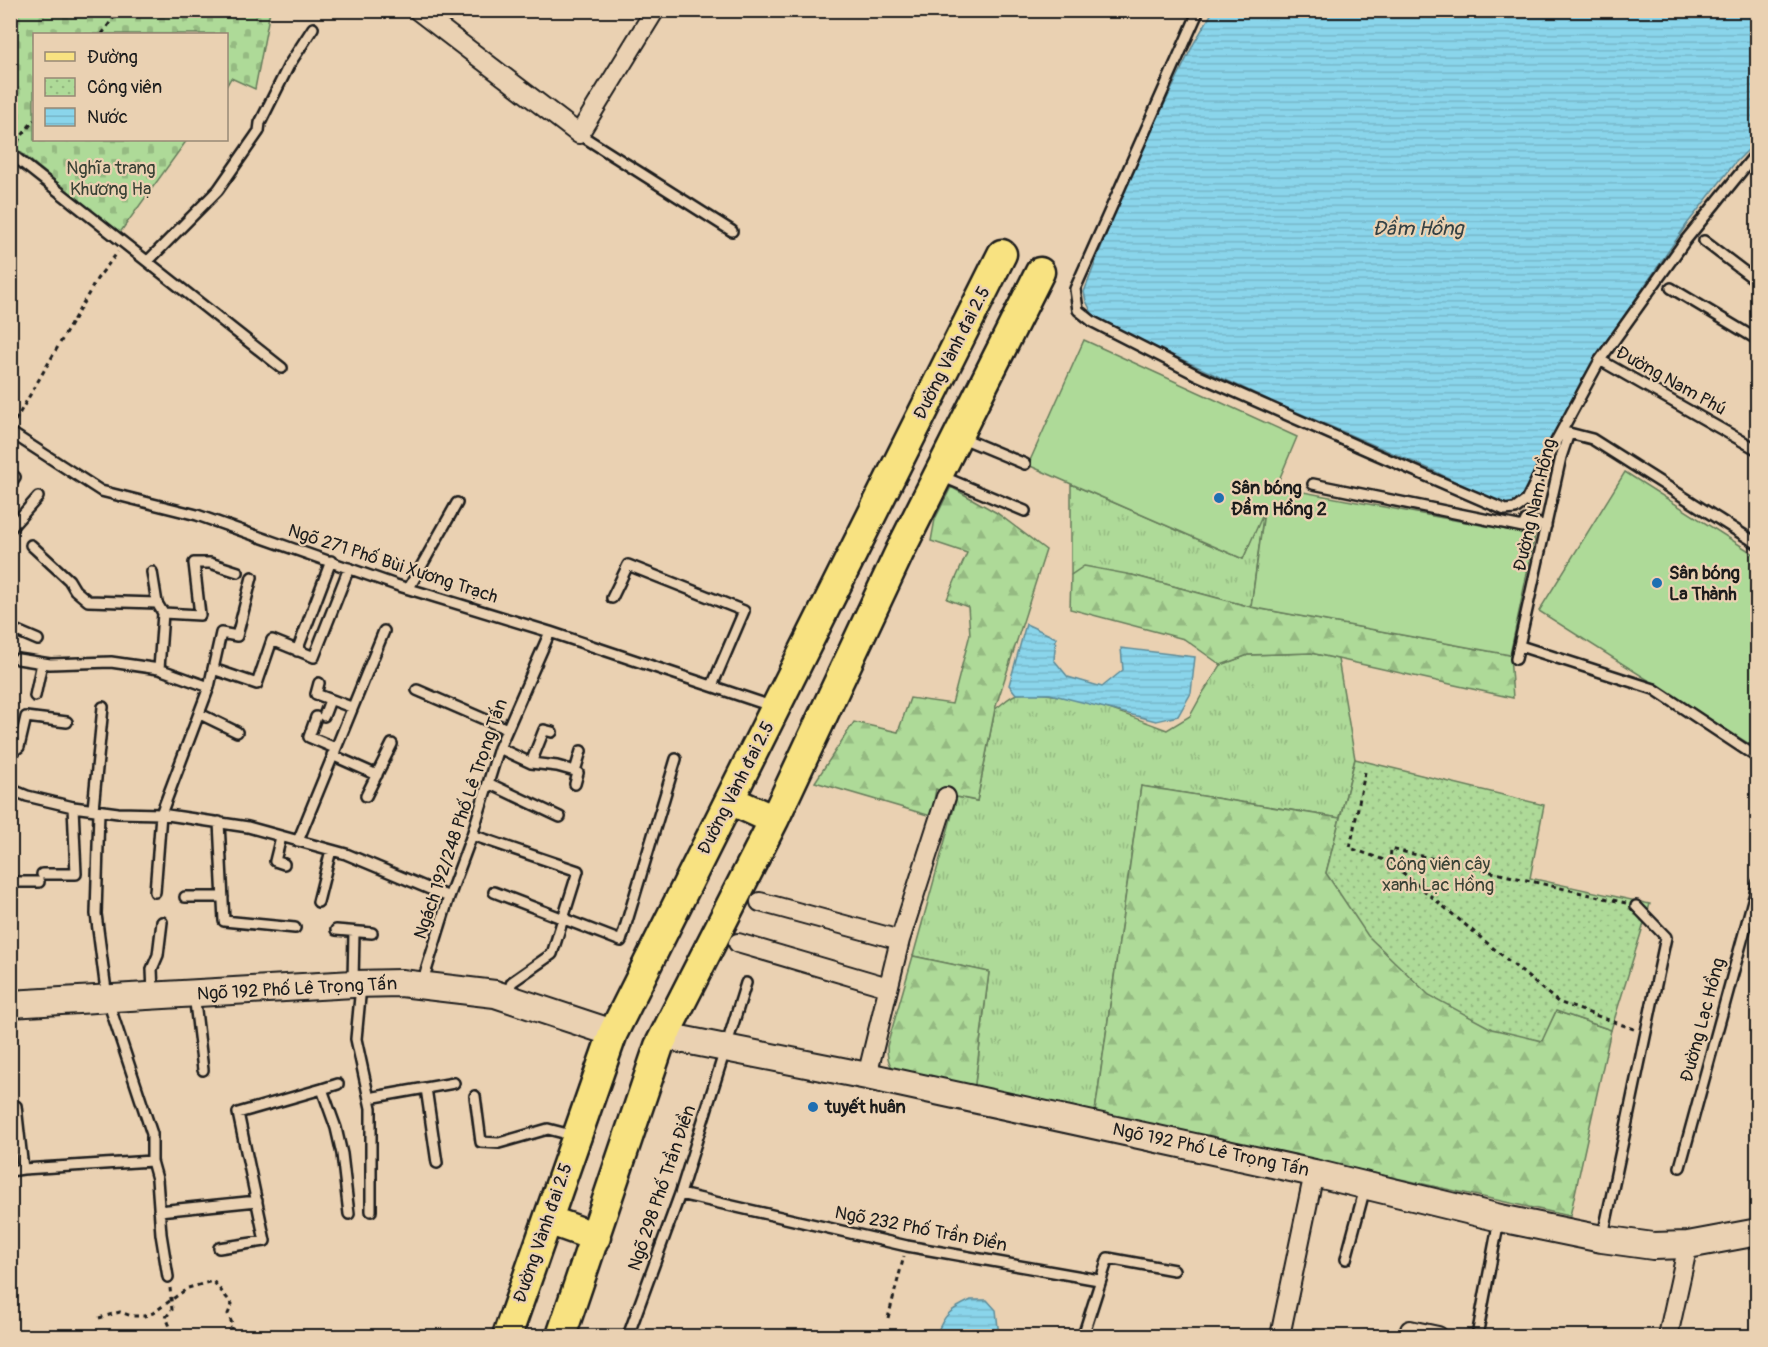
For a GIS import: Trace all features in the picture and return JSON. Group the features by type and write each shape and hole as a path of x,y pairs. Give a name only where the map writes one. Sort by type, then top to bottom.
{"main road":[{"name":"Đường Vành đai 2.5","path":"507,1336 613,1033 1002,254"},
{"path":"561,1336 659,1046 774,820 894,564 1040,272"},
{"path":"952,355 990,370"},
{"path":"730,800 774,820"},
{"path":"548,1220 596,1237"}],"street":[{"path":"417,10 579,134 655,10"},
{"path":"867,1076 900,940 946,797"},
{"path":"760,902 900,940"},
{"path":"738,944 888,987"},
{"name":"Ngõ 192 Phố Lê Trọng Tấn","path":"10,1004 401,983 506,997 613,1033"},
{"name":"Ngõ 192 Phố Lê Trọng Tấn","path":"665,1036 867,1076 1314,1173 1500,1218 1602,1239 1653,1246 1688,1245 1758,1232"},
{"path":"1280,1336 1314,1173"},
{"path":"1668,1336 1688,1245"},
{"path":"1410,1330 1438,1336"}],"lane":[{"path":"1198,10 1075,289 1078,310 1093,322 1199,376 1505,510 1515,509 1526,501 1600,360 1685,241 1758,151"},
{"path":"148,261 218,190 259,131 260,123 289,65 313,27"},
{"path":"579,134 732,231"},
{"path":"10,153 282,368"},
{"path":"1704,240 1758,282"},
{"path":"1671,288 1758,340"},
{"name":"Đường Nam Phú","path":"1600,360 1758,450"},
{"name":"Ngõ 271 Phố Bùi Xương Trạch","path":"10,430 101,491 197,515 409,588 550,632 776,708"},
{"name":"Đường Nam Hồng","path":"1516,659 1569,432 1592,439 1758,544"},
{"path":"958,436 1024,464"},
{"path":"1550,453 1557,450 1563,453"},
{"path":"938,475 1025,512"},
{"path":"1312,484 1523,527 1526,520 1546,526"},
{"path":"10,529 38,497"},
{"path":"409,588 457,503"},
{"path":"31,545 88,601 157,603"},
{"path":"297,651 331,561"},
{"path":"163,613 200,615 194,563 210,563 238,572"},
{"path":"612,598 628,565 744,611 712,686"},
{"path":"213,669 257,684 272,640 314,657 350,568"},
{"path":"152,572 157,603 163,613 159,669"},
{"path":"155,892 161,814 209,687 221,633 237,636 252,577"},
{"path":"10,628 38,640"},
{"path":"298,841 384,631"},
{"name":"Ngách 192/248 Phố Lê Trọng Tấn","path":"422,985 499,748 550,632"},
{"path":"1520,646 1654,689 1758,758"},
{"path":"18,659 50,664 111,662 159,669 209,687"},
{"path":"35,696 42,663"},
{"path":"319,683 316,694 351,708"},
{"path":"417,690 507,729"},
{"path":"330,700 309,736 377,775"},
{"path":"104,707 96,810 96,914 107,998 152,1134 152,1161 157,1179 168,1277"},
{"path":"200,714 237,732"},
{"path":"10,754 19,747 26,717 67,722"},
{"path":"531,763 544,730 552,732"},
{"path":"366,796 392,744"},
{"path":"499,748 531,763 578,772 575,784"},
{"path":"575,771 581,751"},
{"path":"494,892 621,941 676,759"},
{"path":"488,783 560,817"},
{"path":"10,789 27,796 73,807 161,814 248,827 346,854 449,897"},
{"path":"10,882 76,874 73,807"},
{"path":"219,822 224,921 296,928"},
{"path":"472,835 578,871 552,954 512,982 506,997"},
{"path":"281,837 275,861 284,864"},
{"path":"318,902 331,850"},
{"name":"Đường Lạc Hồng","path":"1680,1167 1758,882"},
{"path":"185,897 223,897"},
{"path":"1602,1239 1666,936 1636,906"},
{"path":"153,996 152,969 158,955 162,922"},
{"path":"336,930 372,933"},
{"path":"354,932 357,984 356,1039 371,1108 370,1211"},
{"name":"Ngõ 298 Phố Trần Điền","path":"628,1336 680,1194 746,983"},
{"path":"194,994 203,1070"},
{"path":"369,1098 454,1083"},
{"path":"219,1248 265,1241 238,1113 338,1084"},
{"path":"426,1088 437,1163"},
{"path":"322,1089 336,1128 342,1154 349,1214"},
{"path":"476,1096 481,1142 500,1143 548,1129 577,1137"},
{"path":"16,1106 23,1169"},
{"path":"10,1171 152,1161"},
{"path":"1346,1259 1366,1185"},
{"name":"Ngõ 232 Phố Trần Điền","path":"680,1194 907,1245 1099,1280"},
{"path":"159,1211 257,1201"},
{"path":"1477,1336 1500,1218"},
{"path":"1083,1336 1099,1280 1108,1258 1174,1270"}],"path":[{"path":"103,33 119,10"},
{"path":"16,143 33,121"},
{"path":"10,430 97,279 124,244"},
{"path":"1365,772 1350,848 1390,862 1558,1002 1646,1033"},
{"path":"1390,862 1390,849 1636,906"},
{"path":"888,1318 907,1245"},
{"path":"168,1277 172,1310 166,1317 174,1336"},
{"path":"99,1318 120,1312 132,1316 144,1316 153,1313 188,1288 213,1281 232,1304 228,1314 233,1326 228,1333 229,1336"}],"green space":[{"name":"Nghĩa trang Khương Hạ","path":"11,11 270,11 255,89 231,78 228,83 228,33 33,33 33,141 186,141 119,234 11,144"},
{"name":"Sân bóng Đầm Hồng 2","path":"1084,340 1297,437 1276,487 1535,535 1510,655 1251,607 1264,512 1243,559 1028,465"},
{"name":"Sân bóng La Thành","path":"1625,472 1757,556 1757,749 1539,611"},
{"path":"1071,484 1243,559 1264,509 1251,607 1132,575 1071,575"},
{"path":"951,487 997,513 1046,550 995,709 977,801 936,789 931,816 815,782 854,722 898,732 910,698 952,704 970,634 968,607 947,599 967,553 931,541 935,519"},
{"path":"1084,566 1132,575 1251,607 1510,655 1513,698 1311,653 1248,655 1221,665 1184,639 1070,609 1071,575"},
{"path":"1311,653 1338,659 1355,759 1340,818 1141,786 1095,1112 974,1091 989,972 913,956 957,797 977,801 995,709 1018,694 1052,695 1093,704 1167,730 1190,716 1221,665 1248,655"},
{"name":"Công viên cây xanh Lạc Hồng","path":"1355,759 1544,805 1530,878 1650,904 1611,1030 1556,1011 1542,1041 1492,1029 1429,995 1368,936 1326,873"},
{"path":"1141,786 1340,818 1326,873 1541,1041 1556,1011 1611,1030 1570,1216 1095,1112"},
{"path":"913,956 989,972 974,1091 916,1080 896,1071 890,1064 887,1046"}],"water":[{"name":"Đầm Hồng","path":"1213,11 1757,11 1757,141 1734,164 1687,224 1611,335 1581,381 1523,497 1506,504 1494,501 1432,470 1271,401 1095,319 1084,292 1123,190 1194,43"},
{"path":"1026,624 1056,638 1054,660 1068,677 1102,687 1123,670 1121,648 1195,657 1191,693 1178,716 1156,721 1050,694 1016,694 1009,685"},
{"path":"971,1300 987,1300 996,1310 999,1336 936,1336 942,1322 949,1314"}],"place":[{"name":"Sân bóng Đầm Hồng 2","path":"1219,498"},
{"name":"Sân bóng La Thành","path":"1657,583"},
{"name":"tuyết huân","path":"813,1107"}]}
